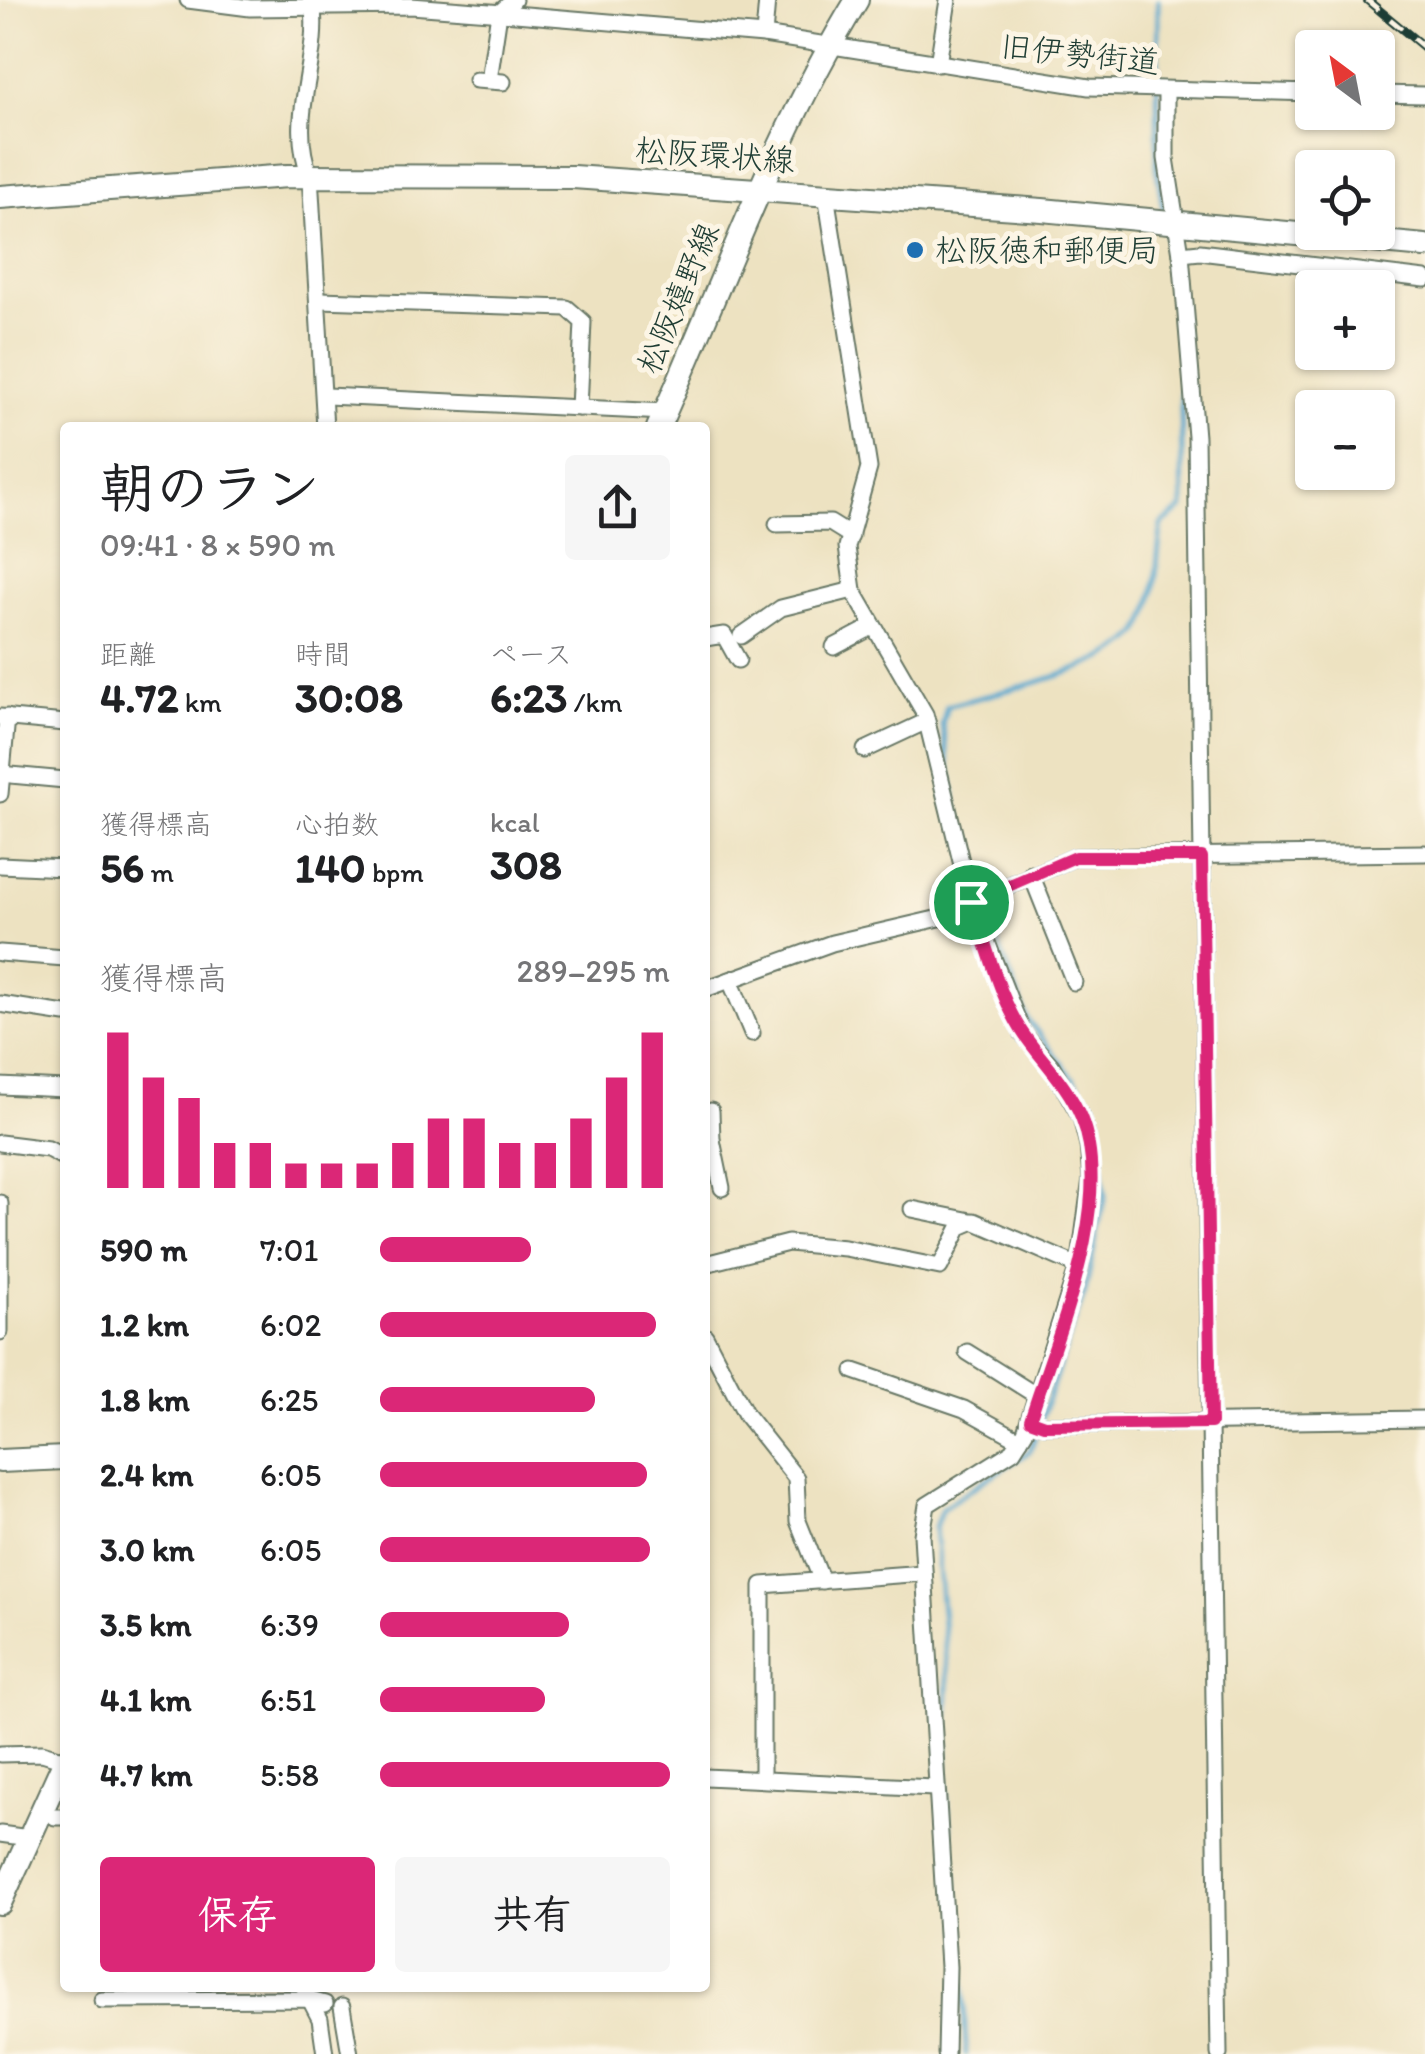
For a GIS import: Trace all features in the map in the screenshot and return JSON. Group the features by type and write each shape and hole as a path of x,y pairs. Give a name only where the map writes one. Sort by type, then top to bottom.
{"main road":[{"name":"松阪嬉野線","path":"662,420 757,193 828,47 856,0"},
{"name":"松阪環状線","path":"0,197 310,175 573,177 757,193 826,194 1425,246"},
{"path":"0,1461 60,1458"},
{"path":"0,1903 60,1771"}],"street":[{"name":"旧伊勢街道","path":"188,0 250,8 313,4 412,6 764,35 1089,87 1295,93"},
{"path":"489,80 499,13 514,0"},
{"path":"764,35 767,0"},
{"path":"938,64 948,0"},
{"path":"313,4 314,40 299,122 302,154 310,175 326,422"},
{"path":"1166,91 1166,158 1181,254 1183,374 1196,436 1219,2054"},
{"path":"1395,94 1425,95"},
{"path":"826,194 868,468 848,548 854,590 928,721 971,902 1024,1034 1050,1065 1081,1118 1091,1178 1080,1260 1030,1420 1013,1451 927,1505 922,1535 934,1788 948,1967 946,2054"},
{"path":"1181,254 1200,252 1425,279"},
{"path":"320,300 567,308 584,322 579,408"},
{"path":"327,396 579,408 662,420"},
{"path":"777,524 830,523 851,536"},
{"path":"741,636 780,608 854,590"},
{"path":"834,647 872,626"},
{"path":"710,637 724,635 738,660"},
{"path":"0,794 3,717 60,723"},
{"path":"865,750 928,721"},
{"path":"1,774 60,780"},
{"path":"710,987 832,944 961,913 971,902 1075,857 1425,853"},
{"path":"0,865 60,868"},
{"path":"1031,874 1074,982"},
{"path":"0,953 60,958"},
{"path":"730,980 752,1033"},
{"path":"0,1004 60,1013"},
{"path":"0,1086 60,1090"},
{"path":"0,1143 48,1149 60,1155"},
{"path":"710,1147 722,1188"},
{"path":"0,1203 0,1332"},
{"path":"912,1209 974,1221 1071,1263 1080,1260"},
{"path":"710,1263 788,1243 845,1248 940,1267 960,1227 974,1221"},
{"path":"710,1346 746,1415 796,1478 798,1521 822,1582"},
{"path":"968,1352 1037,1396"},
{"path":"854,1372 964,1409 1020,1440"},
{"path":"1030,1420 1044,1425 1425,1419"},
{"path":"762,1778 762,1585 924,1573"},
{"path":"0,1754 42,1753 60,1758"},
{"path":"710,1777 762,1778 851,1788 934,1788"},
{"path":"0,1834 29,1838"},
{"path":"102,2000 184,1992 305,1993 333,2005 350,2054"},
{"path":"305,1993 320,2019 326,2054"}],"waterway":[{"path":"1158,0 1157,170 1164,214"},
{"path":"966,2054 962,1942 945,1786 948,1682 935,1527 942,1508 1030,1451 1085,1291 1105,1196 1097,1128 1077,1083 1027,1019 985,908 956,808 942,724 947,706 1085,666 1132,640 1144,624 1154,587 1162,524 1183,508 1180,345 1166,229"}],"railway":[{"path":"1367,0 1425,48"}],"place":[{"name":"松阪徳和郵便局","path":"915,250"}],"route":[{"path":"1075,857 1202,857 1211,1423 1044,1425 1030,1420 1080,1260 1091,1178 1088,1145 1081,1118 1012,1011 971,902 1075,857"}]}
